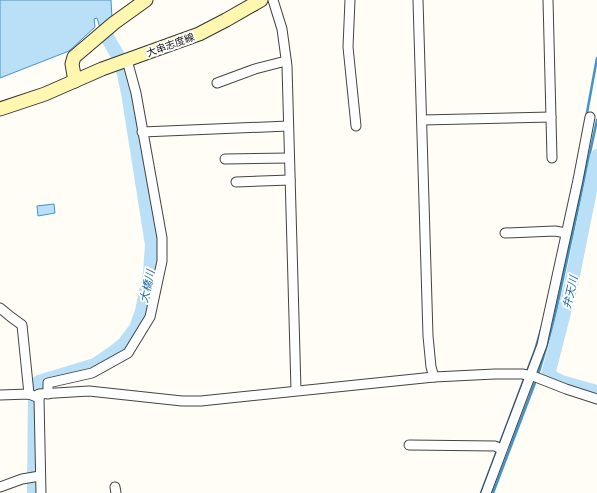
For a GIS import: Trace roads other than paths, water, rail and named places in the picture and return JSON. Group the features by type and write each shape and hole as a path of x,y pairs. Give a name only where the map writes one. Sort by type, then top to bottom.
{"main road":[{"path":"75,81 72,64 74,57 114,23 146,0"},
{"name":"大串志度線","path":"0,110 199,34 261,0"}],"street":[{"path":"273,0 282,29 286,60 296,390"},
{"path":"350,0 348,46 356,126"},
{"path":"418,0 428,336 431,367 434,377"},
{"path":"548,0 552,158"},
{"path":"217,83 286,60"},
{"path":"41,493 40,476 43,396 48,383 92,373 128,353 150,317 162,261 162,246 136,93 123,62"},
{"path":"422,120 551,117"},
{"path":"486,493 542,345 590,117"},
{"path":"142,132 288,126"},
{"path":"225,159 289,158"},
{"path":"236,182 290,180"},
{"path":"505,233 555,231 566,233"},
{"path":"0,308 22,324 29,394"},
{"path":"0,395 29,394 43,396 89,391 182,401 221,399 296,390 434,377 495,374 530,375 597,399"},
{"path":"409,445 495,446 502,449"},
{"path":"0,487 22,479 40,476"}],"water":[{"path":"0,0 111,0 112,19 100,28 97,18 94,19 95,27 69,51 0,78"},
{"path":"54,204 55,213 38,216 37,206"}],"waterway":[{"name":"大橋川","path":"34,493 35,386 39,382 95,365 124,344 136,328 142,311 150,273 152,245 128,93 121,61 107,37 107,22"},
{"path":"586,118 597,58"},
{"path":"493,493 538,375 553,325 597,120"},
{"name":"弁天川","path":"597,156 571,285 548,375 561,382 597,392"},
{"path":"481,493 535,350 542,326"}]}
